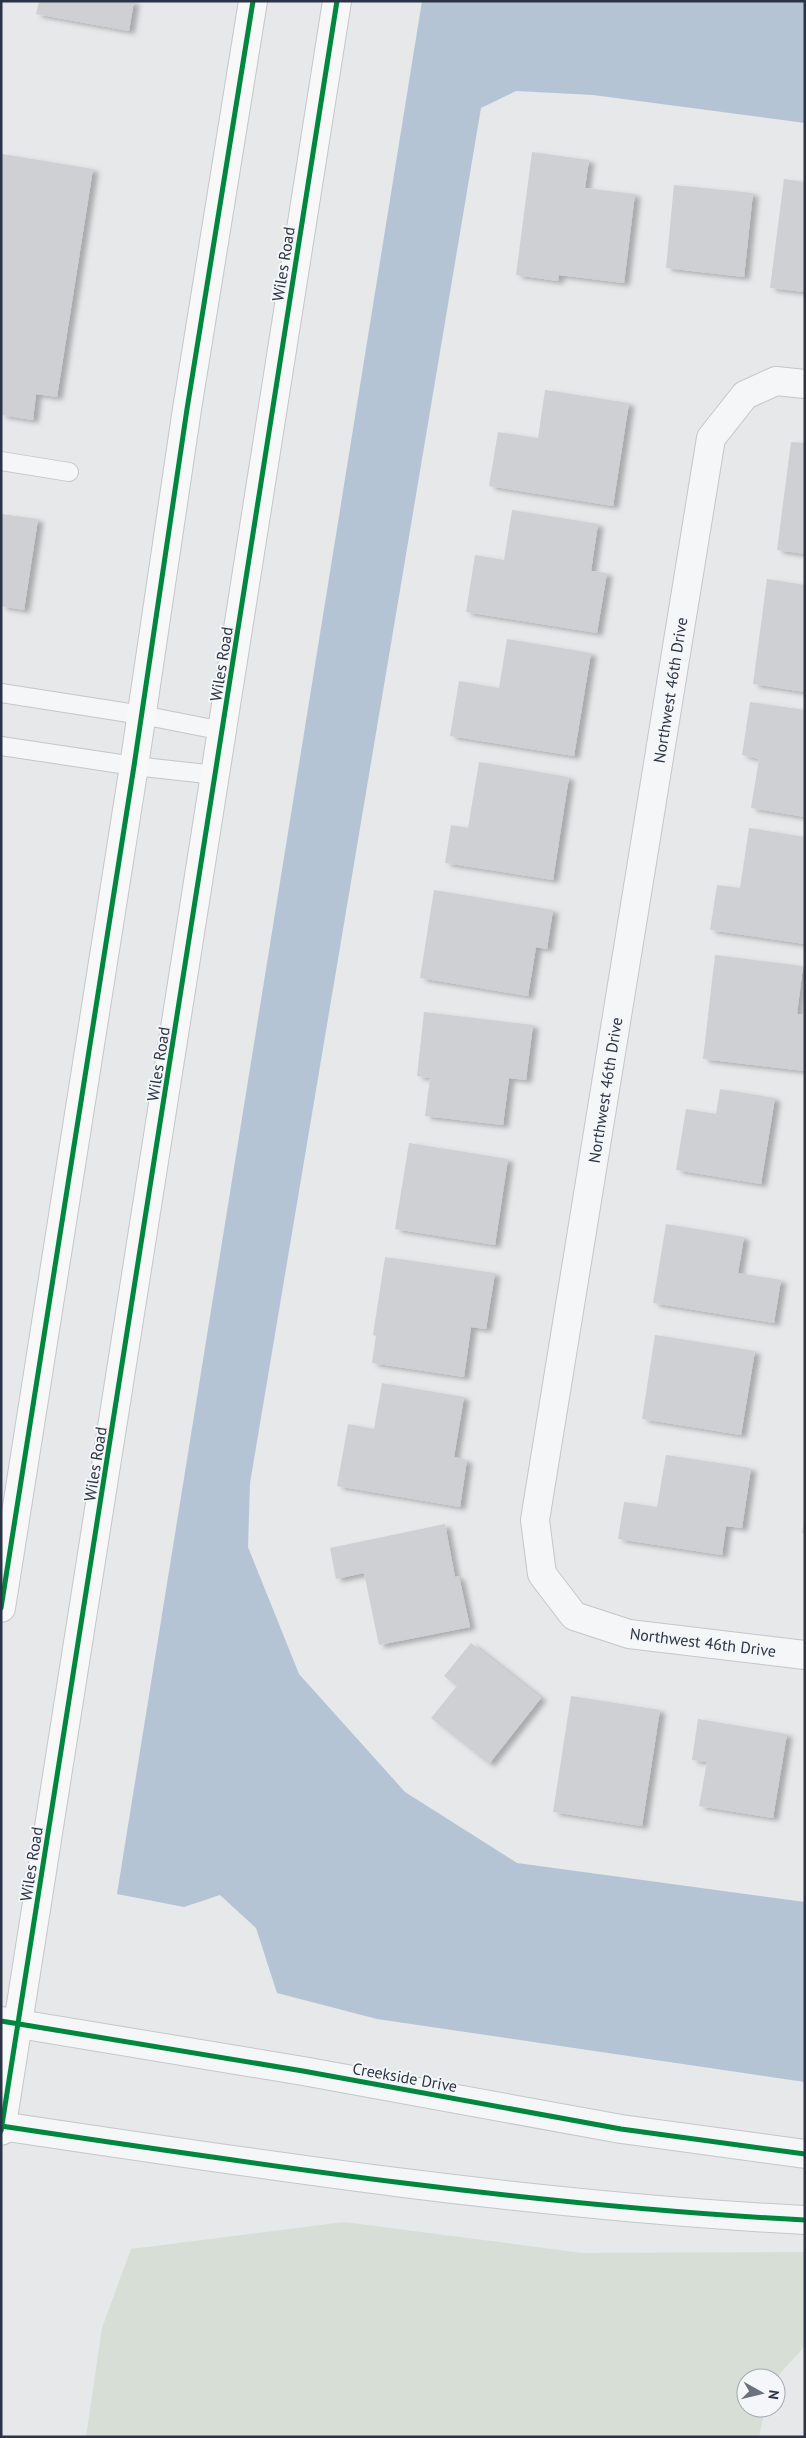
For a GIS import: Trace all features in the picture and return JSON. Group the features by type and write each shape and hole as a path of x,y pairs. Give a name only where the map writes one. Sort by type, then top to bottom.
{"main road":[{"path":"1,1608 142,715 187,409 253,1"},
{"name":"Wiles Road","path":"2,2128 10,2023 223,732 337,1"}],"street":[{"name":"Northwest 46th Drive","path":"805,384 776,381 745,395 711,438 535,1520 542,1574 574,1616 629,1634 805,1656"},
{"name":"Creekside Drive","path":"10,2023 303,2071 621,2129 805,2154"},
{"path":"2,2128 309,2172 708,2215 805,2220"}],"lane":[{"path":"1,462 68,472"},
{"path":"1,692 142,715 223,732"},
{"path":"1,746 134,766 216,775"}],"shaded area":[{"path":"344,2222 582,2253 805,2252 805,2346 785,2368 736,2368 736,2418 763,2418 759,2437 86,2437 102,2328 131,2249"}],"water":[{"path":"422,1 805,1 805,123 593,95 516,91 481,108 250,1483 248,1547 299,1674 405,1792 517,1863 805,1902 805,2082 377,2019 277,1993 256,1928 220,1895 184,1907 117,1894"}],"building":[{"path":"39,1 134,1 129,31 36,14"},
{"path":"532,152 589,160 585,188 635,194 624,283 559,275 558,281 516,275"},
{"path":"2,154 93,169 57,397 36,394 33,420 1,415"},
{"path":"784,179 805,182 805,292 770,288"},
{"path":"674,185 753,193 744,277 666,268"},
{"path":"545,390 629,403 613,506 489,486 498,432 538,438"},
{"path":"791,442 805,443 805,554 777,550"},
{"path":"512,510 598,524 591,571 607,573 597,633 466,612 475,555 504,560"},
{"path":"1,514 38,519 24,610 1,606"},
{"path":"767,579 805,585 805,692 753,684"},
{"path":"507,639 591,653 574,756 450,736 459,681 499,688"},
{"path":"750,702 805,710 805,817 751,808 759,759 742,755"},
{"path":"479,762 569,777 553,880 445,863 451,825 468,828"},
{"path":"749,828 805,837 805,944 710,930 717,885 740,888"},
{"path":"434,890 553,910 547,949 536,947 528,996 420,978"},
{"path":"715,955 803,966 797,1014 805,1015 805,1071 703,1059"},
{"path":"424,1012 533,1025 526,1080 509,1078 503,1125 425,1116 430,1078 417,1076"},
{"path":"720,1089 775,1098 761,1184 676,1170 686,1109 716,1114"},
{"path":"409,1143 508,1159 495,1245 395,1229"},
{"path":"666,1224 744,1237 738,1273 781,1280 774,1323 653,1303"},
{"path":"385,1257 495,1273 486,1329 471,1327 464,1377 372,1363 376,1336 373,1335"},
{"path":"655,1335 755,1351 741,1435 642,1419"},
{"path":"382,1383 464,1397 454,1457 467,1460 460,1507 337,1486 348,1424 374,1429"},
{"path":"666,1455 751,1468 742,1528 726,1526 722,1555 618,1539 624,1502 657,1507"},
{"path":"805,1522 805,1534 802,1533"},
{"path":"445,1524 455,1577 459,1576 470,1627 379,1645 364,1573 336,1579 330,1548"},
{"path":"471,1643 541,1698 489,1764 431,1718 457,1686 444,1676"},
{"path":"571,1696 660,1710 642,1826 553,1812"},
{"path":"698,1719 787,1734 773,1818 699,1806 707,1762 692,1760"}],"cycle path":[{"path":"1,1608 134,766 187,409 253,1"},
{"path":"1,2131 337,1"},
{"path":"1,2021 303,2071 621,2129 805,2154"},
{"path":"1,2126 302,2170 502,2195 704,2214 805,2220"}]}
